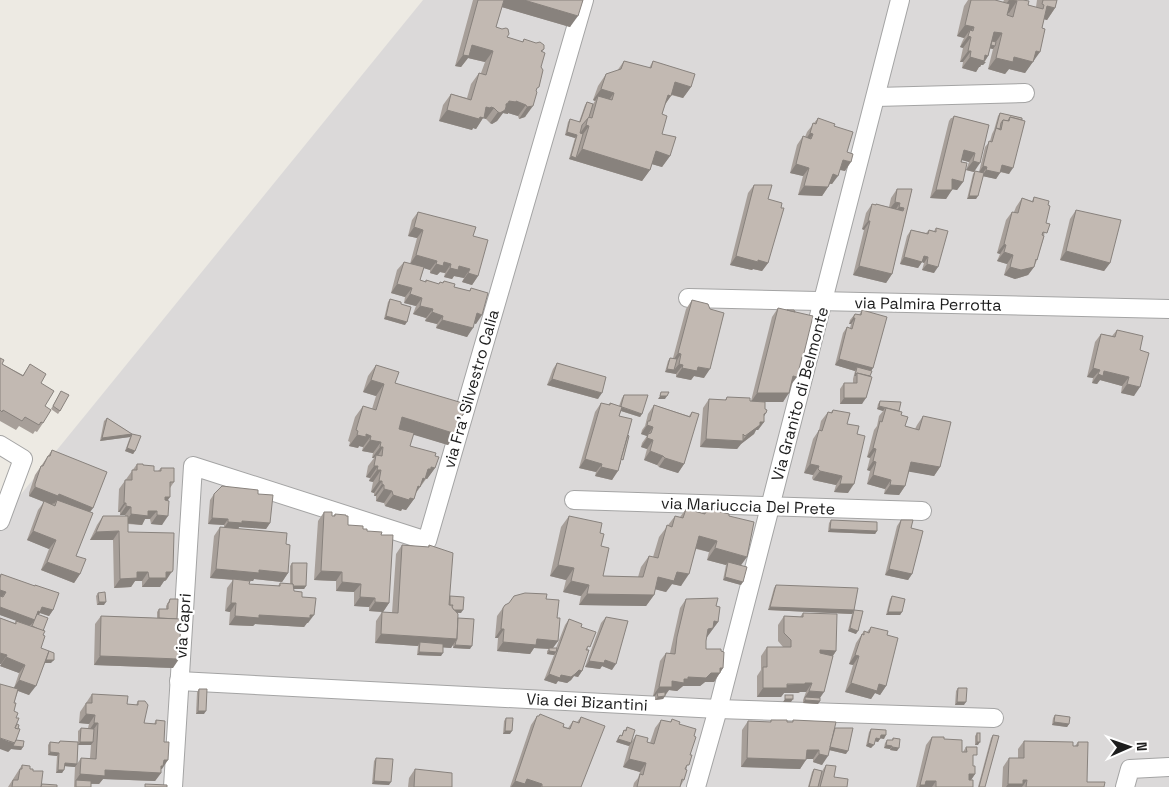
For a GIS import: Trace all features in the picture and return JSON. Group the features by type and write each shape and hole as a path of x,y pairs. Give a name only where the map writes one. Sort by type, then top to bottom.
{"street":[{"name":"via Fra' Silvestro Calia","path":"193,466 427,541 584,0"},
{"name":"Via Granito di Belmonte","path":"696,787 824,301 900,0"},
{"path":"876,97 1025,93"},
{"name":"via Palmira Perrotta","path":"688,298 1169,309"},
{"path":"0,445 23,459 0,521"},
{"name":"via Capri","path":"173,787 193,466"},
{"name":"via Mariuccia Del Prete","path":"574,500 922,511"},
{"name":"Via dei Bizantini","path":"179,681 718,709 994,718"},
{"path":"1125,787 1130,769 1169,767"}],"shaded area":[{"path":"423,0 1169,0 1169,787 0,787 0,520"}],"building":[{"path":"478,0 504,0 496,27 508,29 509,34 507,37 523,42 524,39 536,43 540,42 544,45 544,49 541,51 545,53 541,67 543,70 533,106 527,107 516,101 509,101 506,104 505,110 500,113 494,108 486,107 484,118 480,117 479,119 447,110 451,94 471,100 479,73 486,75 493,51 472,45 469,56 463,55"},
{"path":"524,0 583,0 578,16"},
{"path":"971,0 995,0 1010,4 1007,15 1013,17 1017,1 1009,0 1029,1 1028,5 1043,9 1043,0 1057,0 1055,8 1047,6 1042,28 1045,29 1040,52 1036,51 1033,62 1014,57 1013,62 996,58 1002,33 994,32 988,56 985,55 984,61 970,57 971,51 968,51 971,37 968,36 970,30 973,31 974,27 965,25"},
{"path":"992,41 996,42 995,46 991,45"},
{"path":"624,61 651,68 653,61 695,74 691,87 675,82 671,96 668,95 662,114 667,116 662,134 676,137 670,156 656,151 650,170 582,149 589,126 586,125 588,117 592,118 598,96 612,100 614,93 601,89 606,74 621,69"},
{"path":"587,102 593,104 589,117 582,125 580,133 583,134 576,158 571,156 577,135 567,132 570,119 580,122"},
{"path":"1000,113 1022,118 1022,120 1010,117 1008,121 1003,120 1000,129 996,128"},
{"path":"954,116 989,125 980,163 973,161 975,153 964,150 961,162 967,163 963,182 952,179 952,190 936,190"},
{"path":"1010,117 1025,121 1013,168 1002,165 1000,173 986,170 987,167 983,166 989,141 992,142 996,128 1001,130 1003,120 1009,121"},
{"path":"818,118 853,132 847,152 853,154 851,162 843,160 838,176 833,174 828,187 804,186 809,168 796,164 803,136 811,139 813,134 810,133 813,123 816,124"},
{"path":"975,171 984,173 978,196 969,196"},
{"path":"754,185 772,185 768,199 782,203 781,208 784,208 768,263 736,256"},
{"path":"897,189 912,189 892,274 859,266 870,221 868,221 872,204 903,211 904,208 899,207 900,203 895,202"},
{"path":"1034,197 1049,201 1048,205 1050,206 1046,223 1050,224 1047,233 1043,232 1042,235 1044,236 1034,267 1021,270 1010,267 1013,255 1004,252 1006,245 1004,244 1012,212 1018,213 1022,198 1033,202"},
{"path":"1076,210 1121,220 1110,263 1066,251"},
{"path":"418,212 476,227 473,236 488,240 478,276 468,273 470,269 459,266 458,270 450,268 451,264 444,262 443,266 436,264 437,261 416,255 423,230 414,227"},
{"path":"936,228 948,231 938,267 927,264 928,257 924,256 922,262 904,257 911,230 928,234 929,230 936,232"},
{"path":"404,262 424,267 420,280 439,284 444,281 455,284 454,287 470,291 471,288 488,293 482,315 477,313 473,328 442,320 443,316 432,312 433,309 420,306 422,298 410,294 412,288 397,284"},
{"path":"390,299 411,307 407,322 386,316"},
{"path":"692,300 708,304 710,309 724,313 710,369 698,367 697,371 682,368 683,365 679,364 681,354 678,353"},
{"path":"778,308 813,316 803,357 797,377 793,376 789,393 757,393"},
{"path":"862,310 887,317 873,368 839,359 847,327 852,329 855,314 861,315"},
{"path":"1117,330 1143,336 1140,350 1149,353 1140,387 1127,384 1129,377 1104,371 1103,376 1098,374 1100,370 1093,368 1101,334 1115,337"},
{"path":"0,358 4,360 2,364 23,376 30,364 46,374 41,383 54,391 45,406 51,410 43,423 41,422 39,425 25,417 22,421 0,410"},
{"path":"670,358 677,359 674,370 667,369"},
{"path":"557,363 606,377 602,393 552,379"},
{"path":"376,365 399,372 395,383 466,404 456,434 402,417 399,429 414,433 410,446 436,453 435,456 439,457 435,468 431,467 431,469 428,469 425,479 423,478 420,487 418,486 414,499 410,498 409,500 393,495 392,491 384,489 382,481 379,481 381,470 377,470 378,466 374,466 376,455 382,456 383,447 380,447 381,442 370,440 371,436 366,434 366,437 357,435 358,431 356,430 363,406 376,410 384,384 371,380"},
{"path":"857,367 872,371 870,376 857,373 855,376"},
{"path":"857,373 872,377 866,398 844,398 844,383 857,383"},
{"path":"61,391 69,395 60,411 53,406"},
{"path":"661,392 669,392 667,396 660,396"},
{"path":"624,395 648,395 642,414 621,406"},
{"path":"727,397 750,398 750,401 765,402 765,409 767,410 764,414 764,422 760,422 760,425 745,436 743,434 743,441 706,439 709,399 726,400"},
{"path":"880,401 901,402 899,411 879,406"},
{"path":"601,403 610,405 610,403 622,407 619,416 632,419 618,471 601,467 602,464 585,459"},
{"path":"654,405 690,417 692,412 699,414 684,464 650,451 653,440 647,438 653,427 647,425 648,421 650,421"},
{"path":"886,408 902,412 901,415 908,417 905,426 919,430 923,416 951,422 940,467 911,462 905,486 890,485 891,480 873,475 876,462 873,461 876,449 873,448 880,421 882,422"},
{"path":"833,410 850,413 847,424 859,426 857,434 865,436 854,484 840,484 842,476 820,471 818,469 819,466 810,464 819,430 822,431 828,412 832,413"},
{"path":"107,418 132,434 102,438"},
{"path":"132,434 141,436 135,451 127,448"},
{"path":"629,436 623,460 621,459"},
{"path":"52,450 107,472 93,508 59,494 58,496 35,487 41,466 50,456"},
{"path":"137,464 154,466 154,471 161,471 161,468 174,468 174,482 170,482 170,497 165,497 165,500 169,501 168,516 157,515 157,511 148,511 148,516 131,514 131,507 126,506 126,503 124,503 125,480 132,480 132,470 137,470"},
{"path":"222,486 258,490 258,494 273,495 270,523 228,522 228,519 212,518 214,494"},
{"path":"57,500 93,513 76,556 86,559 80,574 47,562 56,540 33,531 44,501 55,506"},
{"path":"706,508 718,509 717,511 729,514 729,516 754,522 747,557 715,548 717,541 699,536 689,574 677,572 674,581 658,577 654,595 587,594 589,585 571,581 574,568 558,565 569,516 602,523 600,533 604,534 601,546 609,548 603,576 643,577 649,556 658,558 667,525 672,527 675,516 683,518 686,509 705,514"},
{"path":"324,512 332,512 332,516 335,516 335,514 348,516 348,525 363,526 363,529 367,529 367,531 382,532 381,535 393,535 389,603 375,602 375,598 360,597 361,584 342,582 342,572 321,571"},
{"path":"103,516 128,516 128,532 174,533 172,572 166,572 166,578 149,578 148,572 137,572 137,578 120,579 119,531 96,532"},
{"path":"831,520 877,522 877,531 830,529"},
{"path":"901,520 913,520 911,528 923,531 912,574 889,569"},
{"path":"220,527 287,533 286,544 290,545 288,573 259,570 259,573 216,569"},
{"path":"402,545 429,547 429,545 453,553 449,605 453,605 452,607 458,614 457,639 381,634 382,612 398,613"},
{"path":"728,562 747,567 743,582 725,577"},
{"path":"292,563 307,563 306,586 293,586"},
{"path":"1,574 59,593 53,610 42,607 40,612 38,611 35,620 0,607 0,596 3,597 6,592 0,590"},
{"path":"233,579 250,581 249,584 280,586 280,583 293,584 294,591 302,592 302,597 316,598 314,615 310,615 310,618 259,615 259,618 235,616 236,603 231,603"},
{"path":"776,585 858,588 854,610 770,607"},
{"path":"105,592 106,602 99,602 98,593"},
{"path":"525,593 547,594 546,599 559,600 557,618 560,618 558,641 537,639 536,645 503,642 504,629 501,629 503,608 514,596"},
{"path":"450,596 464,597 463,610 454,610 453,605 450,605"},
{"path":"892,596 905,599 902,612 888,612"},
{"path":"718,598 716,606 720,607 718,622 714,621 713,628 708,629 706,649 721,649 724,652 723,668 720,668 720,673 711,673 706,678 688,677 688,679 684,679 684,683 672,681 672,687 659,687 666,653 675,654 686,599"},
{"path":"170,599 178,599 177,619 159,618 159,609 168,609"},
{"path":"854,610 863,611 858,631 850,628"},
{"path":"803,613 837,614 836,651 820,650 820,653 833,656 824,692 809,691 812,683 787,684 787,688 763,688 763,667 767,667 767,647 791,647 791,640 784,633 784,616 803,617"},
{"path":"37,614 48,618 43,631 32,626"},
{"path":"101,616 181,619 179,659 100,656"},
{"path":"606,617 628,621 616,664 605,660 604,663 589,661"},
{"path":"0,618 16,624 16,621 45,631 41,648 49,651 36,686 19,680 25,665 0,653"},
{"path":"458,618 474,619 472,646 455,645"},
{"path":"569,619 582,624 581,627 596,632 590,647 588,646 586,650 589,650 582,671 579,670 571,677 561,675 560,678 549,674"},
{"path":"871,627 888,631 887,635 898,638 886,686 879,684 877,691 851,683 859,656 855,655 862,634 864,635 864,631 869,633"},
{"path":"420,642 443,644 443,653 419,652"},
{"path":"549,648 557,648 556,652 549,651"},
{"path":"49,651 54,653 54,660 46,660"},
{"path":"0,684 18,689 14,711 18,713 16,718 19,718 15,728 20,729 15,743 0,738"},
{"path":"958,688 967,688 966,702 957,702"},
{"path":"199,689 207,689 206,711 198,711"},
{"path":"665,692 665,696 658,697 657,693"},
{"path":"92,694 128,696 127,704 138,705 138,701 145,701 148,705 144,723 156,724 156,720 165,721 164,742 169,742 168,760 164,760 163,766 161,766 161,773 105,770 105,776 80,774 81,758 96,759 98,723 94,723 95,715 86,714 86,703 92,703"},
{"path":"785,695 793,695 793,699 785,699"},
{"path":"805,697 820,698 820,701 805,700"},
{"path":"540,714 564,724 563,727 570,729 573,721 579,723 581,717 605,726 581,787 542,787 542,784 527,779 525,784 515,781 537,716"},
{"path":"1055,715 1070,717 1069,724 1054,722"},
{"path":"506,718 513,718 512,731 505,731"},
{"path":"672,719 680,722 679,724 696,729 694,736 696,737 690,755 692,755 689,765 685,769 687,770 684,780 682,779 680,787 637,787 640,774 643,775 646,763 629,759 636,735 648,738 647,742 654,744 661,720 671,722"},
{"path":"771,720 787,720 787,722 793,722 793,720 836,722 828,756 819,754 819,750 807,750 806,760 747,758 748,721 771,722"},
{"path":"627,727 635,730 631,743 618,739 620,735 622,736 624,730 626,731"},
{"path":"81,728 94,729 93,742 80,742"},
{"path":"835,728 853,728 848,751 830,747"},
{"path":"871,729 886,730 886,735 881,735 880,739 876,738 874,745 868,743"},
{"path":"977,733 980,733 980,742 977,742"},
{"path":"993,735 999,736 985,787 979,787"},
{"path":"932,737 962,740 962,752 967,752 966,747 977,747 977,755 973,755 975,774 969,774 969,780 973,780 973,787 936,787 936,781 926,781 925,785 920,785"},
{"path":"893,738 900,739 899,748 886,745 887,740 893,740"},
{"path":"16,740 24,741 23,747 13,746"},
{"path":"60,741 78,742 77,764 65,763 64,770 58,770 59,753 50,752 50,742 59,743"},
{"path":"1024,741 1073,742 1073,746 1078,746 1078,742 1088,742 1087,782 1105,782 1104,787 1026,787 1027,780 1023,780 1023,784 1008,784 1009,758 1024,758"},
{"path":"376,758 393,759 391,782 374,781"},
{"path":"22,765 30,766 30,769 33,769 33,771 43,771 41,787 12,787 13,780 18,780"},
{"path":"826,765 836,766 834,777 848,779 847,787 820,787"},
{"path":"415,769 452,773 452,787 414,787"},
{"path":"814,769 822,771 818,787 809,787"},
{"path":"76,780 91,781 91,787 76,787"},
{"path":"42,784 57,785 57,787 41,787"},
{"path":"145,784 167,785 167,787 145,787"}]}
